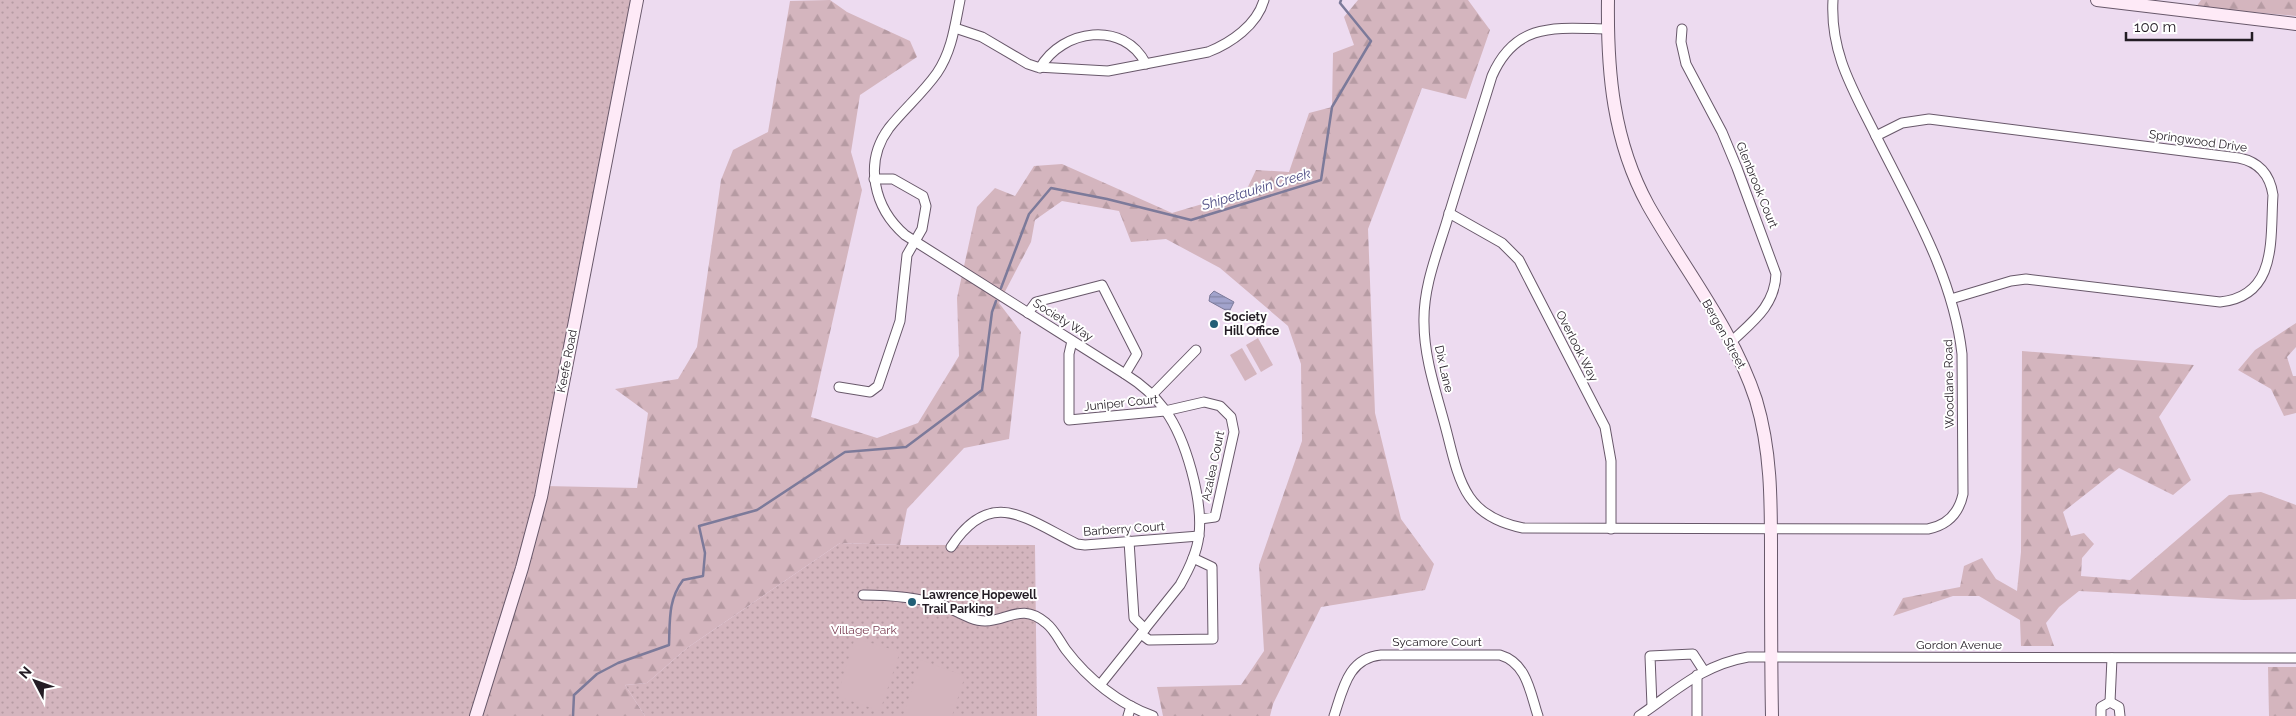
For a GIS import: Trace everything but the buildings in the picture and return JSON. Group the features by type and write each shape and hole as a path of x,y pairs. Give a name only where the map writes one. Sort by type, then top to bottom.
{"street":[{"name":"Keefe Road","path":"476,716 530,542 541,497 637,0"},
{"name":"Society Way","path":"960,0 951,45 937,73 889,128 882,139 875,162 874,180 878,198 887,217 914,242 1125,374 1152,395 1166,411 1173,424 1198,498 1199,536 1193,558 1180,585 1100,685"},
{"path":"955,28 982,36 1028,64 1040,68 1108,71 1208,52 1220,48 1252,23 1264,0"},
{"name":"Bergen Street","path":"1608,0 1608,60 1612,100 1619,130 1635,176 1648,204 1731,342 1745,371 1763,428 1771,481 1772,716"},
{"name":"Woodlane Road","path":"1771,529 1928,529 1945,523 1952,518 1961,503 1963,494 1962,354 1960,332 1951,299 1931,247 1843,70 1834,34 1833,0"},
{"path":"2097,0 2296,24"},
{"name":"Dix Lane","path":"1607,29 1553,28 1540,30 1520,39 1503,56 1492,76 1428,285 1424,322 1427,350 1461,484 1477,507 1493,518 1510,526 1523,528 1771,529"},
{"name":"Glenbrook Court","path":"1682,29 1681,42 1686,64 1722,132 1738,168 1776,274 1776,285 1769,303 1731,342"},
{"path":"1040,68 1051,52 1092,33 1108,35 1136,48 1146,64"},
{"name":"Springwood Drive","path":"1876,136 1902,123 1929,120 2239,158 2255,163 2262,169 2272,186 2273,195 2266,269 2257,286 2241,298 2220,302 2026,279 2011,281 1951,299"},
{"path":"839,387 870,392 878,386 900,321 907,254 922,229 926,201 922,196 893,178 874,180"},
{"name":"Overlook Way","path":"1449,213 1502,243 1518,260 1600,416 1609,444 1611,461 1611,529"},
{"path":"1028,313 1036,302 1102,284 1137,354 1125,374"},
{"name":"Juniper Court","path":"1072,341 1069,354 1069,420 1166,411"},
{"path":"1152,395 1196,350"},
{"name":"Azalea Court","path":"1166,411 1204,402 1212,403 1226,410 1233,424 1234,436 1215,517 1200,519"},
{"name":"Barberry Court","path":"951,547 969,525 979,518 998,512 1017,514 1077,544 1085,545 1199,536"},
{"path":"1129,541 1134,618 1148,640 1213,639 1212,567 1193,558"},
{"path":"863,596 907,597 925,600 983,621 1018,613 1037,617 1046,623 1080,666 1100,685 1131,706 1153,716"},
{"name":"Sycamore Court","path":"1334,716 1352,669 1366,658 1381,654 1500,655 1509,658 1521,668 1538,716"},
{"path":"1652,706 1650,656 1692,654 1700,673 1697,716"},
{"name":"Gordon Avenue","path":"1639,716 1700,673 1732,660 1772,657 2296,658"},
{"path":"2110,702 2112,658"},
{"path":"2101,716 2101,707 2110,702"},
{"path":"2110,702 2120,707 2120,716"},
{"path":"1128,716 1131,706"}],"green space":[{"path":"0,0 636,0 539,491 474,716 0,716"},
{"path":"830,0 847,12 910,41 917,57 860,95 851,152 862,190 811,417 877,438 918,423 959,356 957,298 977,207 995,188 1015,196 1034,166 1062,164 1172,213 1246,191 1256,170 1289,172 1309,113 1332,107 1333,53 1354,45 1344,17 1358,0 1468,0 1490,30 1466,99 1422,88 1368,229 1375,413 1401,519 1434,564 1425,590 1321,607 1273,704 1270,716 1163,716 1157,687 1241,685 1264,651 1259,565 1302,441 1301,364 1288,326 1220,268 1166,239 1131,242 1119,211 1062,201 1035,220 1031,242 999,303 1021,332 1009,439 964,448 907,509 900,545 840,543 687,648 647,683 625,685 645,716 410,716 545,486 637,488 648,413 615,389 678,379 697,347 721,180 733,150 768,132 790,1"},
{"path":"2201,0 2296,0 2296,16 2196,7"},
{"path":"2296,323 2296,347 2287,357 2293,376 2296,376 2296,413 2284,416 2271,389 2238,370 2255,350"},
{"path":"1258,338 1273,365 1261,372 1246,345"},
{"path":"1242,348 1257,374 1245,381 1230,355"},
{"path":"2022,351 2194,365 2159,417 2191,480 2173,495 2119,468 2063,512 2071,536 2084,533 2094,544 2082,558 2081,576 2130,580 2229,495 2261,492 2296,505 2296,599 2244,600 2079,591 2059,607 2046,623 2054,646 2021,646 2020,620 1979,596 1953,596 1893,616 1903,598 1960,587 1964,566 1982,558 1996,579 2017,591 2021,552"},
{"name":"Village Park","path":"840,543 1035,545 1037,716 645,716 625,685 647,683 687,648"},
{"path":"855,638 900,652 880,711 837,696"},
{"path":"921,660 965,676 952,716 903,716"},
{"path":"2268,667 2296,667 2296,716 2269,716"}],"water":[{"path":"1214,291 1234,302 1229,312 1209,301 1210,295"}],"waterway":[{"name":"Shipetaukin Creek","path":"1001,288 1029,214 1051,188 1107,199 1191,220 1321,180 1332,107 1371,41 1340,3 1341,0"},
{"name":"Shipetaukin Creek","path":"573,716 574,695 597,674 618,663 669,645 672,603 678,588 683,580 703,576 705,553 699,526 757,510 845,452 906,447 982,390 992,312 996,301"}],"place":[{"name":"Society Hill Office","path":"1214,324"},
{"name":"Lawrence Hopewell Trail Parking","path":"912,602"}]}
